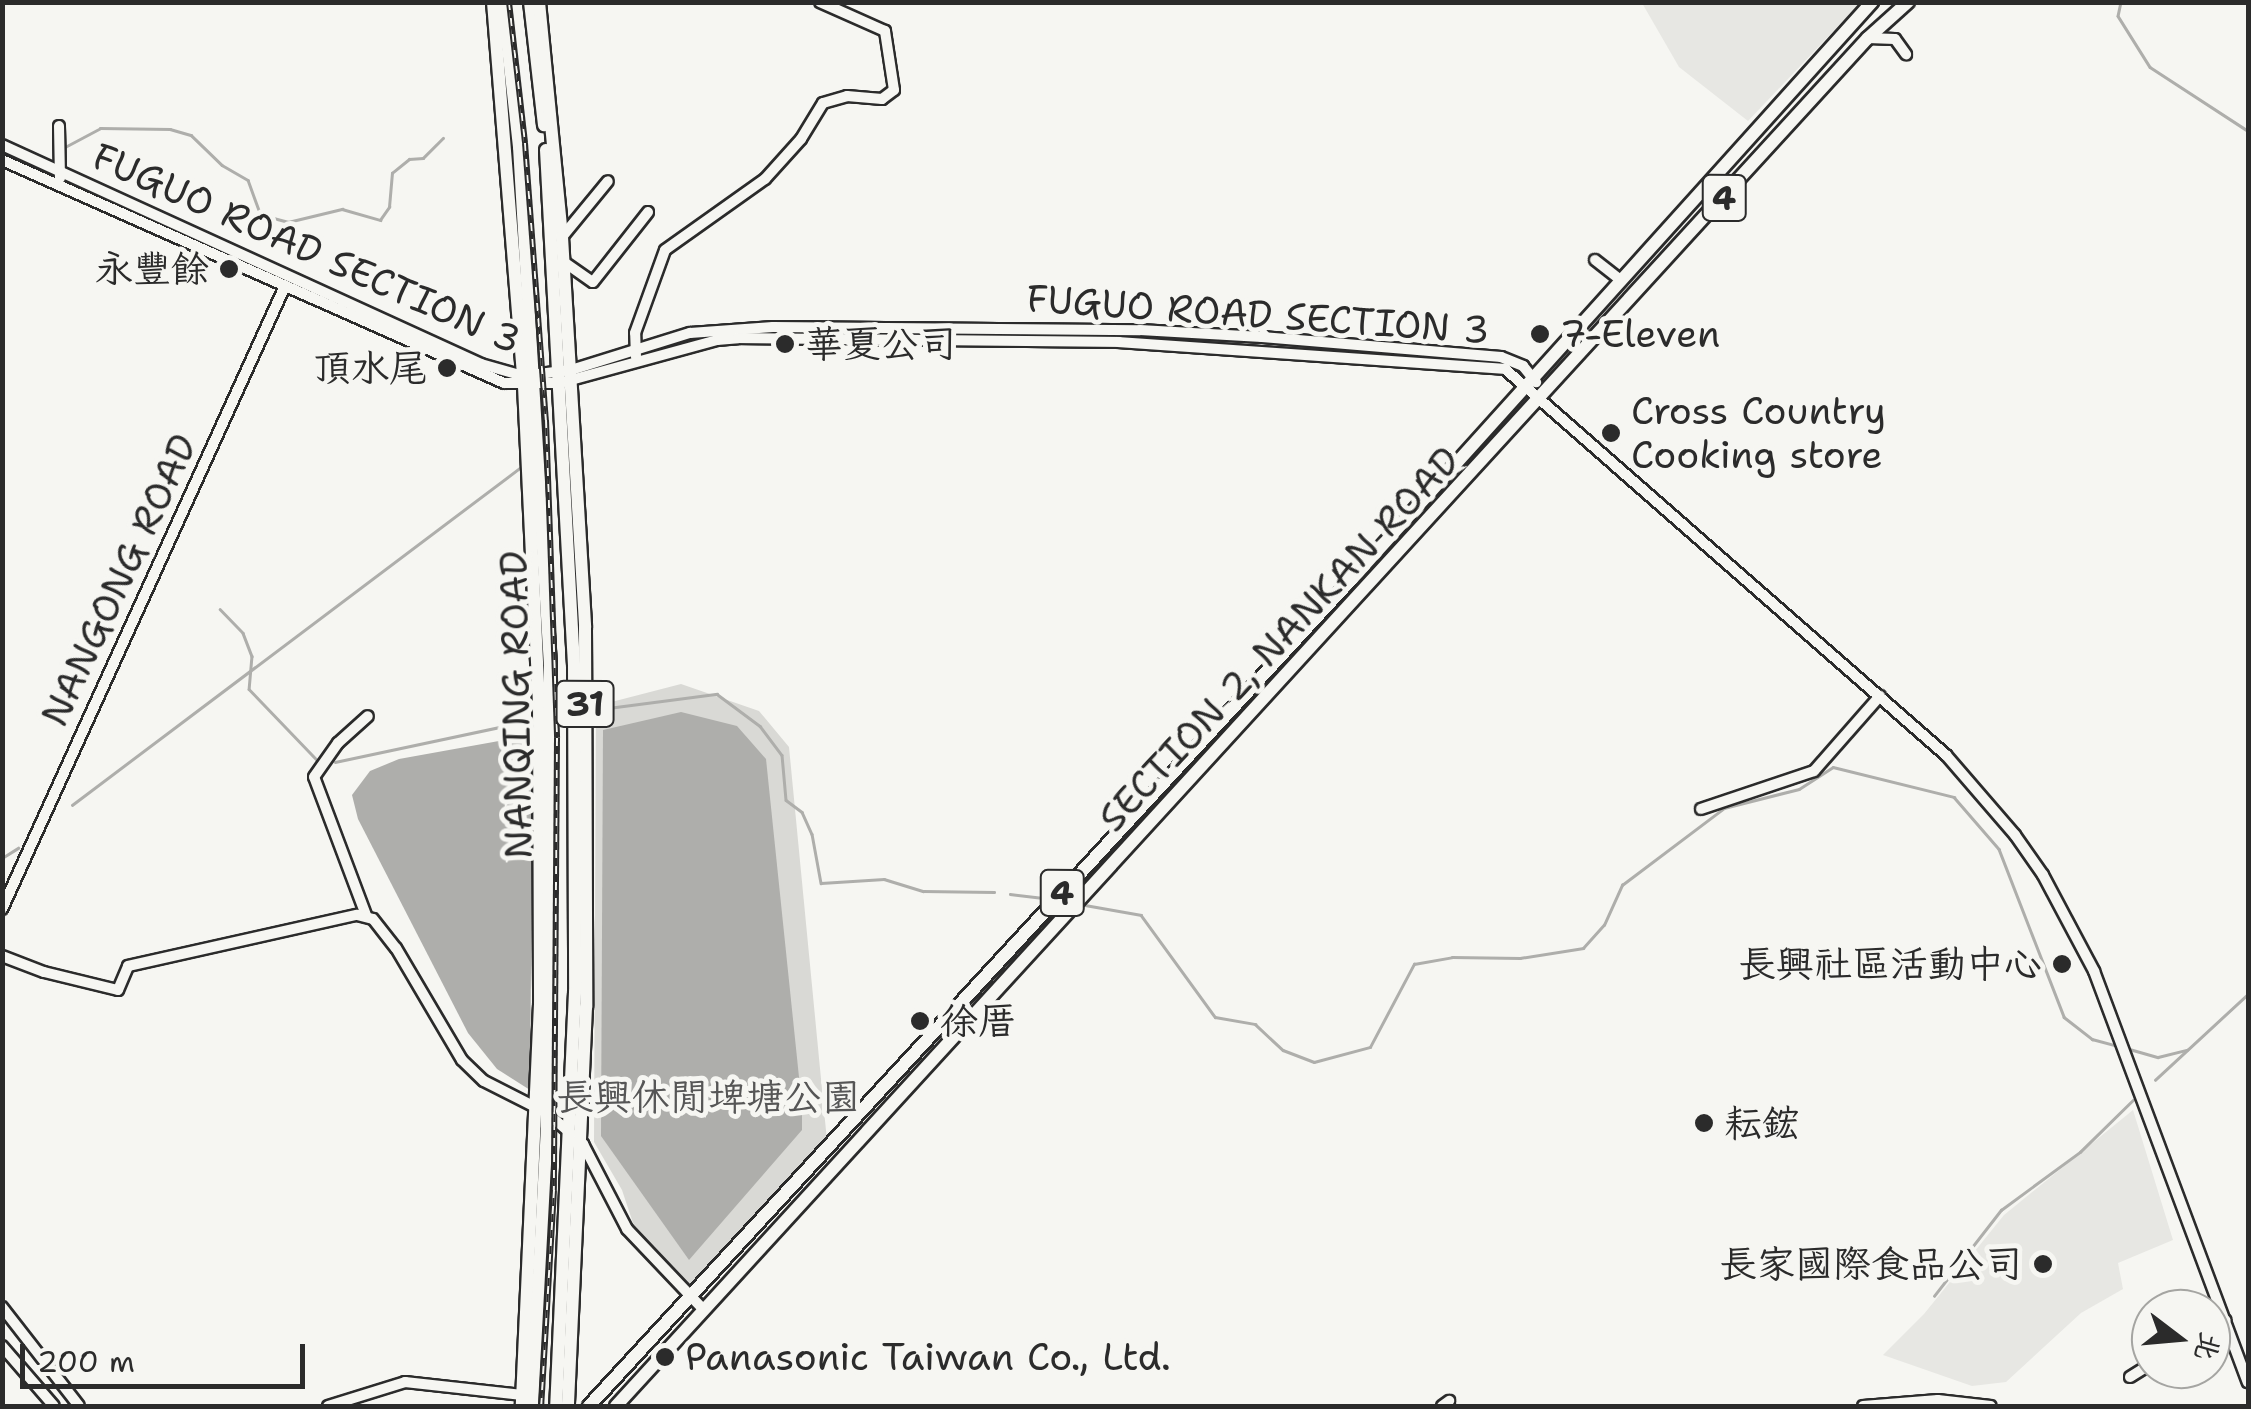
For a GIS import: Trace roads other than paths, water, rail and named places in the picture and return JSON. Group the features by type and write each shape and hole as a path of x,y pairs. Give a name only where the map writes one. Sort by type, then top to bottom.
{"main road":[{"name":"NANQING ROAD","path":"535,2 565,376 563,422 574,665 575,960 556,1406"},
{"name":"31","path":"535,2 562,237 565,376 577,471 585,627 583,1144 568,1406"},
{"name":"SECTION 2, NANKAN ROAD","path":"589,1406 1531,381 1872,2"},
{"name":"SECTION 2, NANKAN ROAD","path":"616,1406 1868,38 1908,2"},
{"name":"31","path":"496,5 529,380 537,665 541,1110 525,1403"},
{"name":"NANQING ROAD","path":"529,380 547,617 549,933 541,1110"},
{"path":"563,422 577,471"},
{"path":"537,665 547,617"},
{"path":"538,899 549,933"},
{"path":"575,960 586,910"}],"street":[{"path":"636,357 635,332 665,250 765,179 801,139 824,104 847,96 882,99 894,90 886,31 820,2"},
{"path":"1868,38 1895,39 1906,54"},
{"path":"58,126 60,178"},
{"name":"FUGUO ROAD SECTION 3","path":"2,146 284,288 476,372 529,380 565,376 636,357 714,328 1043,341 1488,366 1531,381"},
{"name":"FUGUO ROAD SECTION 3","path":"2,160 60,178 481,364 529,380"},
{"path":"562,237 608,181"},
{"path":"564,262 593,282 648,212"},
{"path":"1595,260 1621,280"},
{"name":"NANGONG ROAD","path":"2,909 289,276"},
{"path":"1043,341 1044,328"},
{"name":"FUGUO ROAD SECTION 3","path":"831,334 1044,328 1262,337 1489,355 1523,366 1542,397"},
{"path":"1542,397 1880,696 1984,796 2043,875 2077,934 2214,1289"},
{"path":"1702,810 1814,771 1880,696"},
{"path":"368,716 338,743 314,777 366,915 396,948 462,1060 484,1081 541,1110 583,1144 626,1229 703,1310"},
{"path":"2,956 44,972 118,990 128,966 366,915"},
{"path":"2,1307 79,1406"},
{"path":"2231,1334 2248,1382"},
{"path":"2,1346 32,1383"},
{"path":"2,1356 54,1406"},
{"path":"328,1406 405,1382 525,1403"},
{"path":"1863,1406 1938,1400 1991,1406"}],"waterway":[{"path":"2121,2 2118,16 2150,67 2248,131"},
{"path":"65,147 100,128 170,129 191,135 222,165 248,180 259,211 266,216 288,222 342,209 380,220 389,207 392,173 409,159 423,158 443,138"},
{"path":"72,805 521,467"},
{"path":"220,609 243,633 252,656 249,689 317,760"},
{"path":"593,710 717,694 760,726 782,755 786,800 802,812 812,834 821,883 884,879 923,891 994,892"},
{"path":"335,762 533,720"},
{"path":"1085,905 1141,915 1215,1017 1255,1024 1283,1050 1314,1062 1370,1047 1414,964 1452,957 1520,958 1583,948 1604,925 1622,885 1724,808 1799,789 1833,767 1954,797 1999,849 2064,1017 2092,1039 2118,1046"},
{"path":"2,858 18,848"},
{"path":"1010,894 1041,898"},
{"path":"2155,1080 2248,994"},
{"path":"2126,1048 2158,1057 2187,1050"},
{"path":"1934,1296 2001,1210 2080,1152 2133,1100"}],"railway":[{"path":"509,2 525,143 546,420 557,738 554,1190 541,1406"}],"place":[{"name":"永豐餘","path":"229,269"},
{"name":"7-Eleven","path":"1540,334"},
{"name":"華夏公司","path":"785,344"},
{"name":"頂水尾","path":"447,368"},
{"name":"Cross Country Cooking store","path":"1611,433"},
{"name":"長興社區活動中心","path":"2062,964"},
{"name":"徐厝","path":"920,1021"},
{"name":"耘鋐","path":"1704,1123"},
{"name":"長家國際食品公司","path":"2043,1264"},
{"name":"Panasonic Taiwan Co., Ltd.","path":"665,1357"}],"park label":[{"name":"長興休閒埤塘公園","path":"708,1097"}]}
